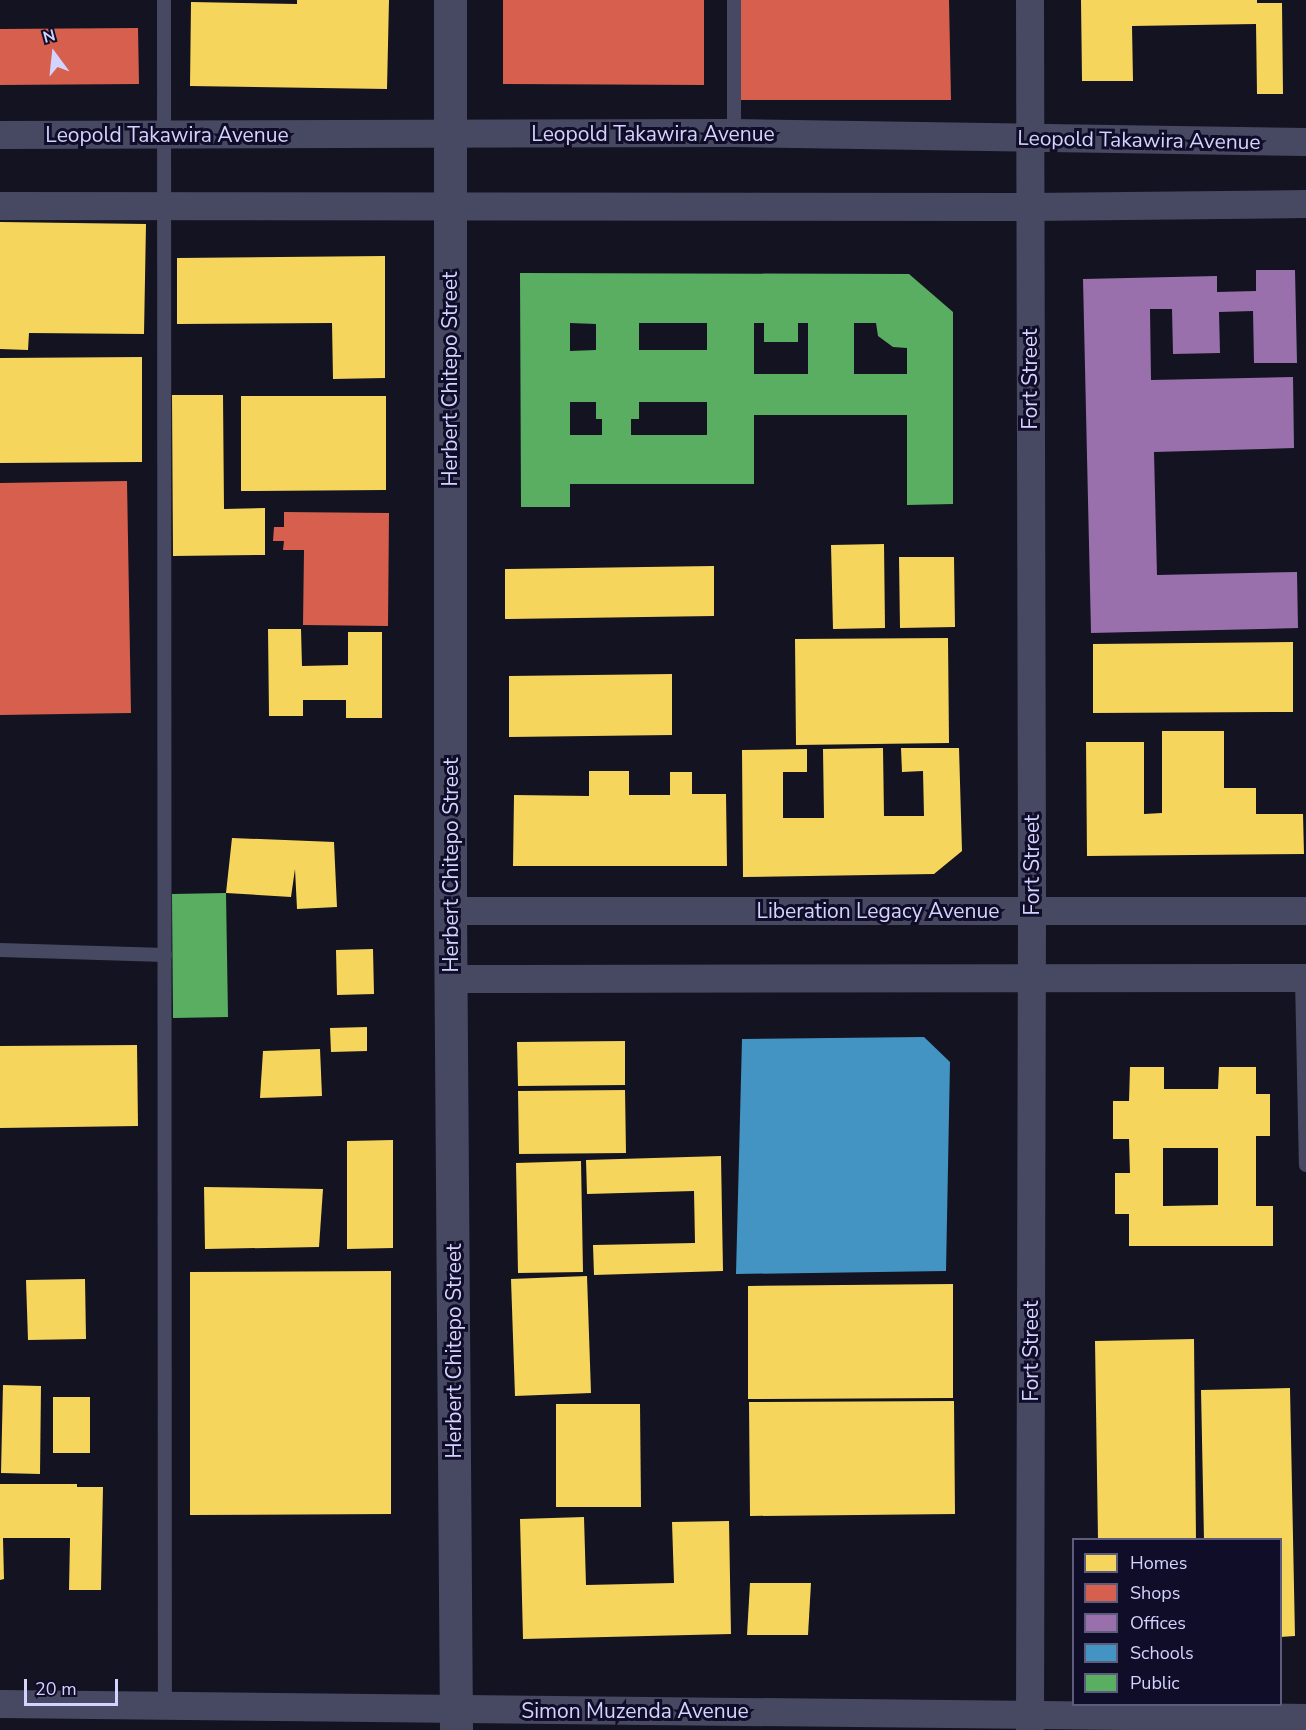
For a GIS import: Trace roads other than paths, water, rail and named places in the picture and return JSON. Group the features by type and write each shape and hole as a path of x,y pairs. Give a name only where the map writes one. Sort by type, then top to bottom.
{"street":[{"name":"Herbert Chitepo Street","path":"450,0 450,911 456,1720"},
{"name":"Fort Street","path":"1029,0 1032,911 1030,1722"},
{"name":"Leopold Takawira Avenue","path":"0,135 734,133 1306,142"},
{"path":"0,206 1030,207 1306,204"},
{"name":"Liberation Legacy Avenue","path":"450,911 1306,911"},
{"path":"452,979 1304,978"},
{"name":"Simon Muzenda Avenue","path":"0,1704 165,1707 456,1720 1030,1722 1306,1718"}],"lane":[{"path":"164,0 165,1707"},
{"path":"734,0 734,133"},
{"path":"0,950 165,955"},
{"path":"1304,978 1306,1165"}]}
